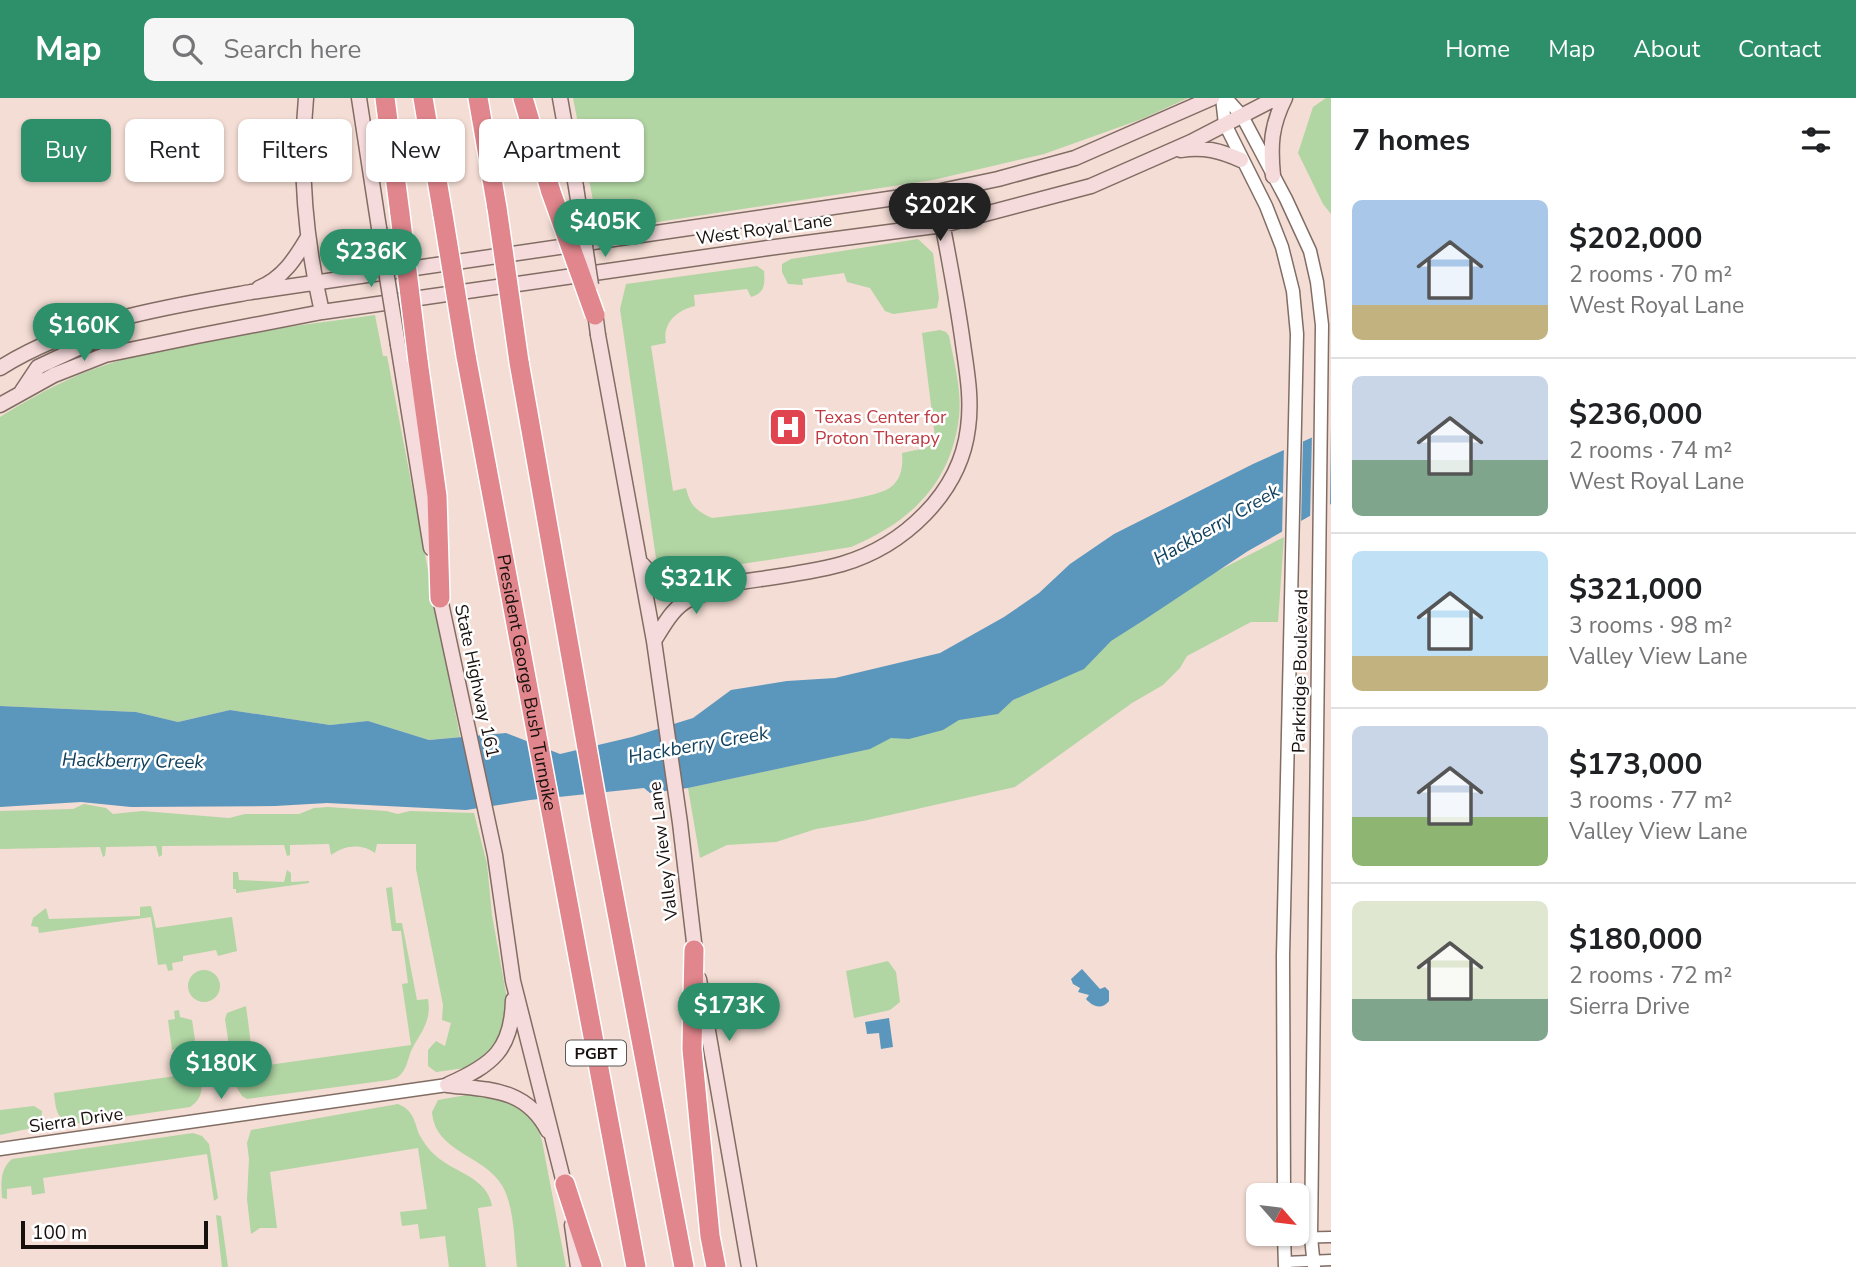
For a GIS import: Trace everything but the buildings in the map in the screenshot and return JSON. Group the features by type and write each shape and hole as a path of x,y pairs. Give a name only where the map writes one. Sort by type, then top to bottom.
{"highway":[{"path":"386,98 437,496 440,598"},
{"name":"President George Bush Turnpike","path":"423,98 466,356 636,1267"},
{"name":"PGBT","path":"478,98 519,362 602,833 684,1267"},
{"path":"523,98 551,192 595,314"},
{"path":"694,950 692,1049 710,1236 716,1267"},
{"path":"565,1184 592,1267"}],"main road":[{"path":"306,98 303,127 308,237 322,312"},
{"name":"State Highway 161","path":"359,98 440,598 495,855 513,981 565,1184 578,1267"},
{"name":"Valley View Lane","path":"560,98 598,335 654,641 680,823 694,950 750,1267"},
{"name":"West Royal Lane","path":"0,368 51,342 122,317 155,309 251,292 936,192 998,179 1075,158 1212,98"},
{"name":"West Royal Lane","path":"0,405 54,375 105,355 322,312 768,247 943,225 1091,186 1276,98"},
{"path":"1273,176 1270,147 1275,118 1285,98"},
{"path":"1169,151 1194,148 1219,151 1241,159"},
{"path":"641,562 651,576 663,582 710,581 727,584 842,564 873,551 910,529 939,498 954,473 968,429 970,391 960,319 936,192"},
{"path":"251,292 282,274 294,261 308,237"},
{"path":"21,392 38,367 106,335 122,317"},
{"path":"654,641 675,610 690,599 714,592 727,584"},
{"path":"447,1085 486,1066 504,1044 510,1030 513,1011 513,981"},
{"path":"447,1085 496,1090 525,1103 546,1127 557,1151"}],"street":[{"name":"Parkridge Boulevard","path":"1224,98 1241,116 1310,251 1322,325 1311,1237 1314,1264"},
{"name":"Parkridge Boulevard","path":"1224,98 1224,124 1266,206 1282,247 1293,291 1297,334 1283,956 1284,1183"},
{"name":"Sierra Drive","path":"0,1149 447,1085"},
{"path":"1311,1237 1331,1237"},
{"path":"1284,1246 1285,1265 1314,1264 1331,1260"}],"green space":[{"path":"573,98 1188,98 1142,119 1044,154 933,180 599,231 589,182 644,182 644,119 577,119"},
{"path":"1326,98 1331,98 1331,214 1323,204 1298,153 1313,107"},
{"path":"918,239 933,253 939,298 937,308 893,314 885,311 870,288 847,282 844,273 802,279 803,285 788,284 782,272 782,264 791,259"},
{"path":"757,266 764,271 764,284 759,293 751,297 747,289 694,295 695,306 677,314 666,329 666,343 651,346 673,491 686,488 694,507 712,518 860,498 891,487 901,472 902,453 926,448 935,437 922,333 940,330 949,336 959,397 959,417 954,441 937,481 924,498 892,526 872,537 851,547 678,574 663,567 656,558 620,309 626,284"},
{"path":"375,315 383,356 387,356 460,737 429,740 368,721 330,725 230,710 178,722 136,712 0,706 0,417 67,380 160,349 231,335"},
{"path":"1284,537 1278,622 1251,622 1187,656 1180,668 1163,685 1132,703 1015,787 816,829 776,842 727,845 700,858 688,788 780,768 891,738"},
{"path":"84,804 106,808 113,814 142,811 229,818 245,814 299,814 314,808 328,807 398,814 410,811 474,813 487,864 492,915 509,1010 499,1045 477,1063 465,1068 436,1072 428,1066 428,1050 436,1041 445,1046 451,1023 442,1020 443,1005 416,869 416,844 377,844 375,853 353,846 331,855 329,844 290,845 290,855 287,856 284,845 162,846 162,855 159,857 156,846 106,847 103,857 100,847 0,849 0,811 73,809"},
{"path":"287,870 291,873 291,882 309,883 236,893 236,889 233,889 233,872 238,872 239,880 284,882"},
{"path":"392,887 396,923 402,923 417,1000 428,999 429,1007 424,1027 403,1071 398,1077 389,1080 247,1099 242,1096 235,1085 225,1019 227,1013 246,1006 254,1067 411,1045 402,984 408,983 401,931 392,931 386,888"},
{"path":"151,906 156,928 232,917 237,951 218,956 216,950 183,956 183,961 172,963 173,970 168,971 166,964 158,965 151,917 39,933 38,927 31,926 33,918 46,908 49,919 140,916 140,907"},
{"path":"888,961 896,972 900,1002 890,1010 854,1018 846,971"},
{"path":"204,970 215,975 220,986 215,997 204,1002 193,997 188,986 193,975"},
{"path":"179,1010 180,1017 192,1020 195,1040 190,1047 172,1050 168,1020 175,1019 174,1011"},
{"path":"213,1058 217,1061 221,1089 219,1093 215,1090 211,1061"},
{"path":"190,1062 198,1065 202,1089 199,1099 190,1107 73,1124 63,1120 58,1113 54,1093 176,1076 175,1064"},
{"path":"478,1093 519,1106 538,1128 566,1267 517,1267 512,1216 503,1187 495,1176 442,1137 435,1126 432,1112 438,1100"},
{"path":"398,1104 410,1112 421,1137 431,1151 477,1182 489,1196 492,1206 478,1208 486,1267 449,1267 445,1236 420,1239 418,1224 402,1226 400,1212 427,1209 418,1148 270,1172 277,1228 260,1228 251,1234 247,1199 247,1143 251,1130"},
{"path":"34,1106 42,1111 41,1120 36,1127 0,1135 0,1110"},
{"path":"193,1133 202,1136 209,1144 218,1198 214,1201 207,1154 43,1178 45,1193 32,1195 31,1186 7,1189 7,1199 2,1198 3,1172 12,1159"},
{"path":"216,1215 221,1216 228,1267 222,1267"}],"water":[{"name":"Hackberry Creek","path":"1331,429 1331,504 1248,551 1111,641 1084,669 1013,700 998,714 959,720 943,730 909,739 891,738 870,749 688,788 650,793 644,788 466,810 327,803 131,807 81,802 0,807 0,706 136,712 178,722 230,710 330,725 368,721 429,740 506,733 560,754 632,737 693,718 731,690 787,681 835,678 940,653 1004,617 1039,593 1070,564 1114,534 1253,464"},
{"path":"1082,969 1100,989 1105,987 1109,991 1109,1001 1106,1004 1095,1006 1086,999 1089,995 1078,992 1080,988 1073,984 1071,979"},
{"path":"889,1018 893,1047 881,1049 879,1033 867,1034 865,1022"}],"pier":[{"path":"1331,425 1330,509 1310,520 1312,434"},
{"path":"1303,438 1301,525 1282,536 1284,446"}],"place":[{"name":"Texas Center for Proton Therapy","path":"788,427"}]}
